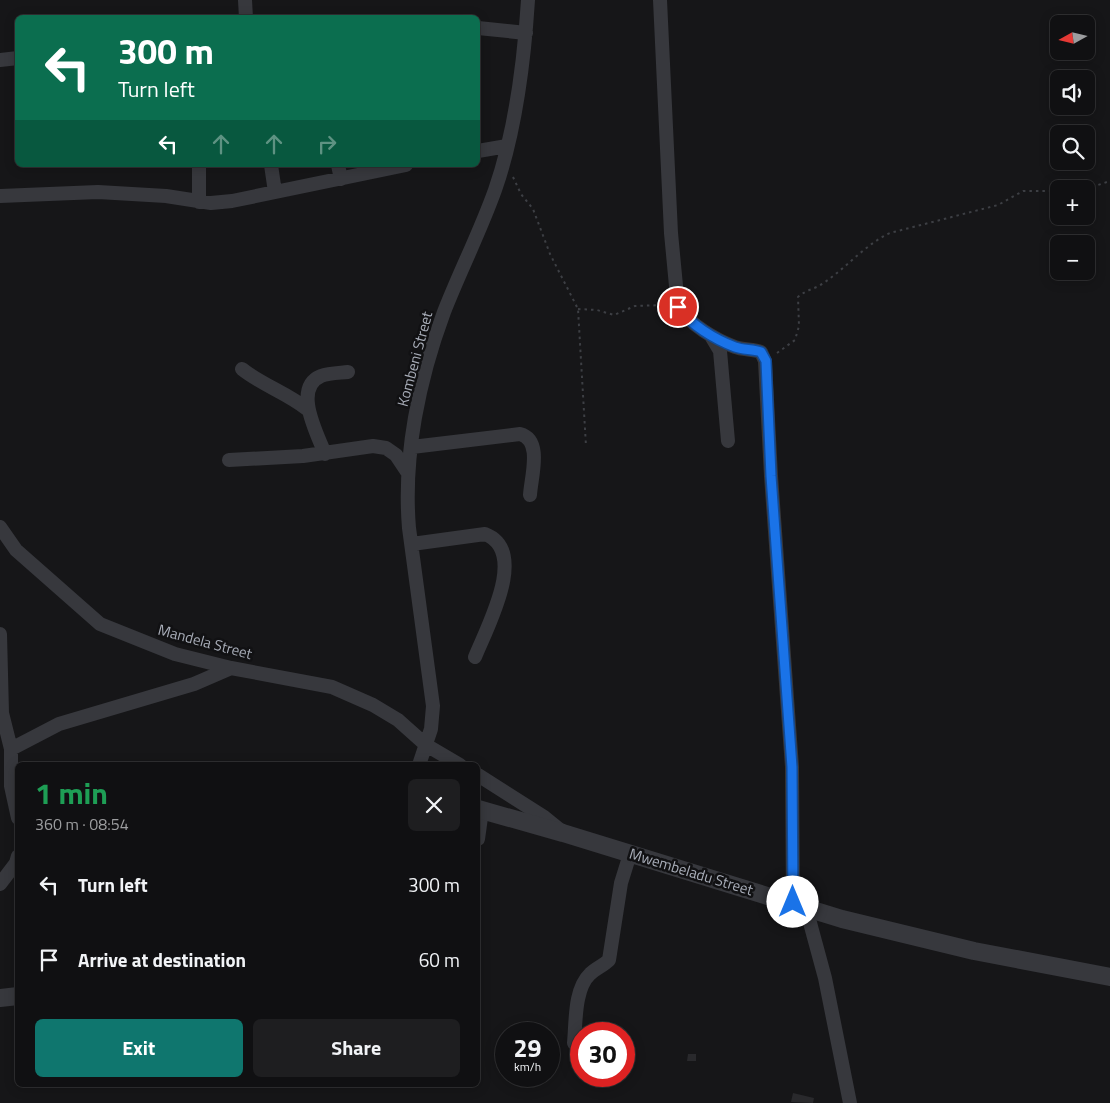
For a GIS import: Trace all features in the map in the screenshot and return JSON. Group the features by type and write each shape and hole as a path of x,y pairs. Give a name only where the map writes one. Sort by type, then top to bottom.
{"street":[{"path":"245,0 246,15"},
{"name":"Kombeni Street","path":"420,762 431,729 433,706 407,501 408,473 421,390 433,344 495,190 506,152 517,97 526,33 528,0"},
{"path":"660,0 671,233 678,307 683,314 711,336 737,348 761,352 766,361 771,476 800,905 825,978 850,1103"},
{"path":"480,28 526,33"},
{"path":"0,60 15,58"},
{"path":"480,151 506,152"},
{"path":"199,167 199,202"},
{"path":"271,167 275,192"},
{"path":"0,196 98,192 166,196 199,202 232,202 275,192 339,172 387,167"},
{"path":"711,336 720,351 728,441"},
{"path":"242,369 257,381 292,398 307,409"},
{"path":"325,454 307,409 308,392 312,382 319,376 348,372"},
{"path":"412,447 520,434 527,436 532,442 534,456 530,495"},
{"path":"229,460 325,454 373,446 386,448 396,455 408,473"},
{"name":"Mandela Street","path":"0,528 16,550 100,624 175,654 231,668 332,687 373,705 398,720 426,745 455,762"},
{"path":"412,544 485,534 496,538 504,549 504,581 475,657"},
{"path":"0,634 2,713 10,749 11,786 15,804"},
{"path":"10,749 59,724 194,684 231,668"},
{"path":"480,776 544,817 563,833"},
{"name":"Mwembeladu Street","path":"480,810 563,833 800,905 974,951 1110,977"},
{"path":"576,1022 578,1002 584,983 591,973 602,967 609,960 619,892 630,854"},
{"path":"0,884 15,864"},
{"path":"0,998 15,996"}],"path":[{"path":"506,152 521,194 533,209 550,254 578,309 586,446"},
{"path":"1095,186 1110,181"},
{"path":"766,361 795,340 798,326 798,298 806,290 822,284 845,268 876,240 890,233 998,205 1023,191 1050,190"},
{"path":"578,309 597,310 614,315 640,305 678,307"}],"building":[{"path":"688,1054 696,1054 696,1061 687,1061"},
{"path":"793,1093 814,1098 813,1103 791,1102"}],"route":[{"path":"678,307 683,314 711,336 737,348 754,349 761,352 766,361 771,476 792,767 793,902"}]}
